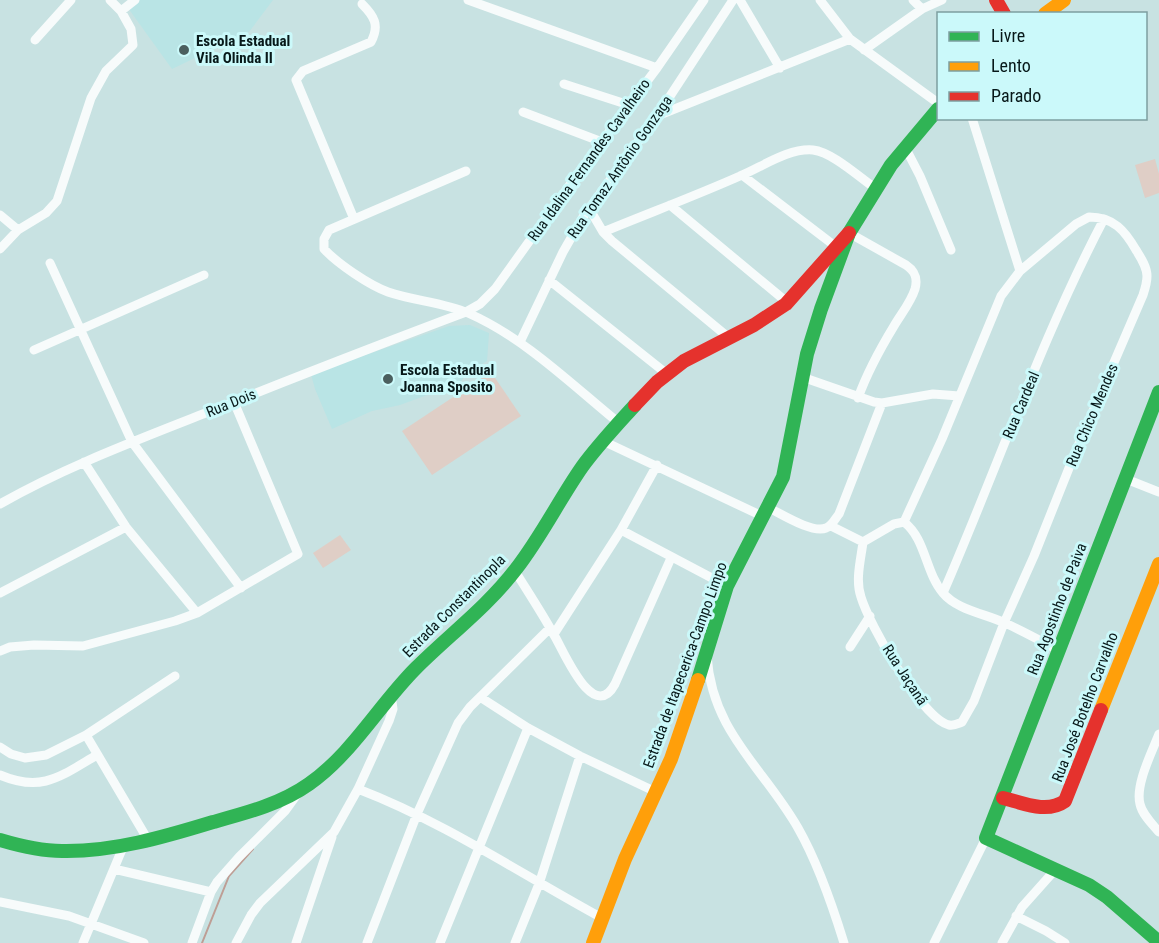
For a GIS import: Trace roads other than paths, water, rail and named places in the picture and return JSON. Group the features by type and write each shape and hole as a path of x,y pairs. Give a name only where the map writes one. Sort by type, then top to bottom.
{"main road":[{"path":"1048,12 1064,0"},
{"name":"Estrada de Itapecerica-Campo Limpo","path":"593,943 636,833 680,736 727,586 783,477 802,377 821,309 849,233 875,188 905,147 937,111"},
{"name":"Estrada Constantinopla","path":"0,840 20,846 58,851 123,847 256,809 289,796 309,784 353,740 391,694 502,586 515,571 582,468 603,441 667,374 690,357 756,324 788,303 820,269 835,246 849,233"},
{"name":"Rua Agostinho de Paiva","path":"986,838 1159,392"},
{"name":"Rua José Botelho Carvalho","path":"1003,798 1049,808 1061,806 1065,801 1159,564"},
{"path":"986,838 1089,885 1107,897 1159,942"}],"street":[{"path":"34,40 71,0"},
{"path":"0,249 18,230 46,213 57,201 91,98 106,71 133,45 131,29 121,11 110,0"},
{"path":"121,11 135,0"},
{"path":"468,0 657,68"},
{"name":"Rua Idalina Fernandes Cavalheiro","path":"466,312 480,304 495,289 704,0"},
{"name":"Rua Tomaz Antônio Gonzaga","path":"520,342 563,252 589,208 657,116 733,0"},
{"path":"740,0 780,68"},
{"path":"820,0 850,39 937,102"},
{"path":"913,0 922,9"},
{"path":"864,50 922,9 942,0"},
{"path":"354,219 296,80 303,71 371,42 375,34 374,16 362,4"},
{"path":"657,116 850,39"},
{"path":"564,84 629,105"},
{"path":"523,112 602,142"},
{"path":"973,120 1020,271"},
{"path":"905,147 920,176 951,250"},
{"path":"603,232 800,151 811,150 828,155 875,188"},
{"path":"466,171 329,230 324,239 324,249 333,258 387,292 466,312 520,342 619,423"},
{"path":"742,176 835,246"},
{"path":"670,205 788,303"},
{"path":"589,208 603,232 627,255 728,338"},
{"path":"0,215 18,230"},
{"path":"904,522 942,439 1001,296 1020,271 1083,220 1104,219"},
{"name":"Rua Cardeal","path":"943,594 1051,331 1104,219"},
{"name":"Rua Chico Mendes","path":"1007,624 1146,284 1145,268 1128,236 1123,229 1104,219"},
{"path":"849,233 912,268 916,279 912,295 878,354 858,398"},
{"path":"50,263 132,442 241,588"},
{"path":"34,350 204,275"},
{"path":"549,280 667,374"},
{"name":"Rua Dois","path":"0,504 84,462 132,442 301,374 466,312"},
{"path":"802,377 858,398 882,403 933,394 959,396"},
{"path":"0,651 10,647 34,645 83,646 175,621 197,613 298,554 234,402"},
{"path":"603,441 764,511 809,527 823,529 831,526 838,514 882,403"},
{"path":"84,462 126,526 197,613"},
{"path":"367,943 417,814 458,723 470,706 552,631 621,530 657,465"},
{"path":"1126,479 1159,492"},
{"path":"831,526 863,542 894,524 904,522 914,530 935,581 943,594 962,606 1007,624 1059,650"},
{"path":"0,593 126,526"},
{"path":"621,530 727,586"},
{"name":"Rua Jaçanã","path":"863,542 860,596 891,656 922,704 942,723 949,725 962,722 974,701 1007,624"},
{"path":"515,571 580,682 599,695 608,694 615,684 671,558"},
{"path":"850,647 870,616"},
{"path":"707,648 708,673 725,724 797,827 828,896 844,943"},
{"path":"0,747 18,756 35,758 65,747 175,676"},
{"path":"296,943 334,832 358,789 392,712 391,694"},
{"path":"480,697 528,728 656,792"},
{"path":"440,943 528,728"},
{"path":"1159,734 1143,776 1139,797 1141,808 1159,832"},
{"path":"86,735 148,840"},
{"path":"0,775 19,782 39,783 54,779 97,755"},
{"path":"515,943 539,884 580,756"},
{"path":"192,943 211,892 227,869 309,784"},
{"path":"358,789 417,814 602,918"},
{"path":"236,943 260,903 334,832"},
{"path":"934,943 986,838"},
{"path":"83,943 123,847"},
{"path":"114,869 211,892"},
{"path":"1002,943 1016,916 1055,870"},
{"path":"0,902 58,914 144,943"},
{"path":"1016,916 1046,930 1065,943"}],"waterway":[{"path":"202,943 229,876 253,849"}],"place":[{"name":"Escola Estadual Vila Olinda II","path":"184,50"},
{"name":"Escola Estadual Joanna Sposito","path":"388,379"}]}
